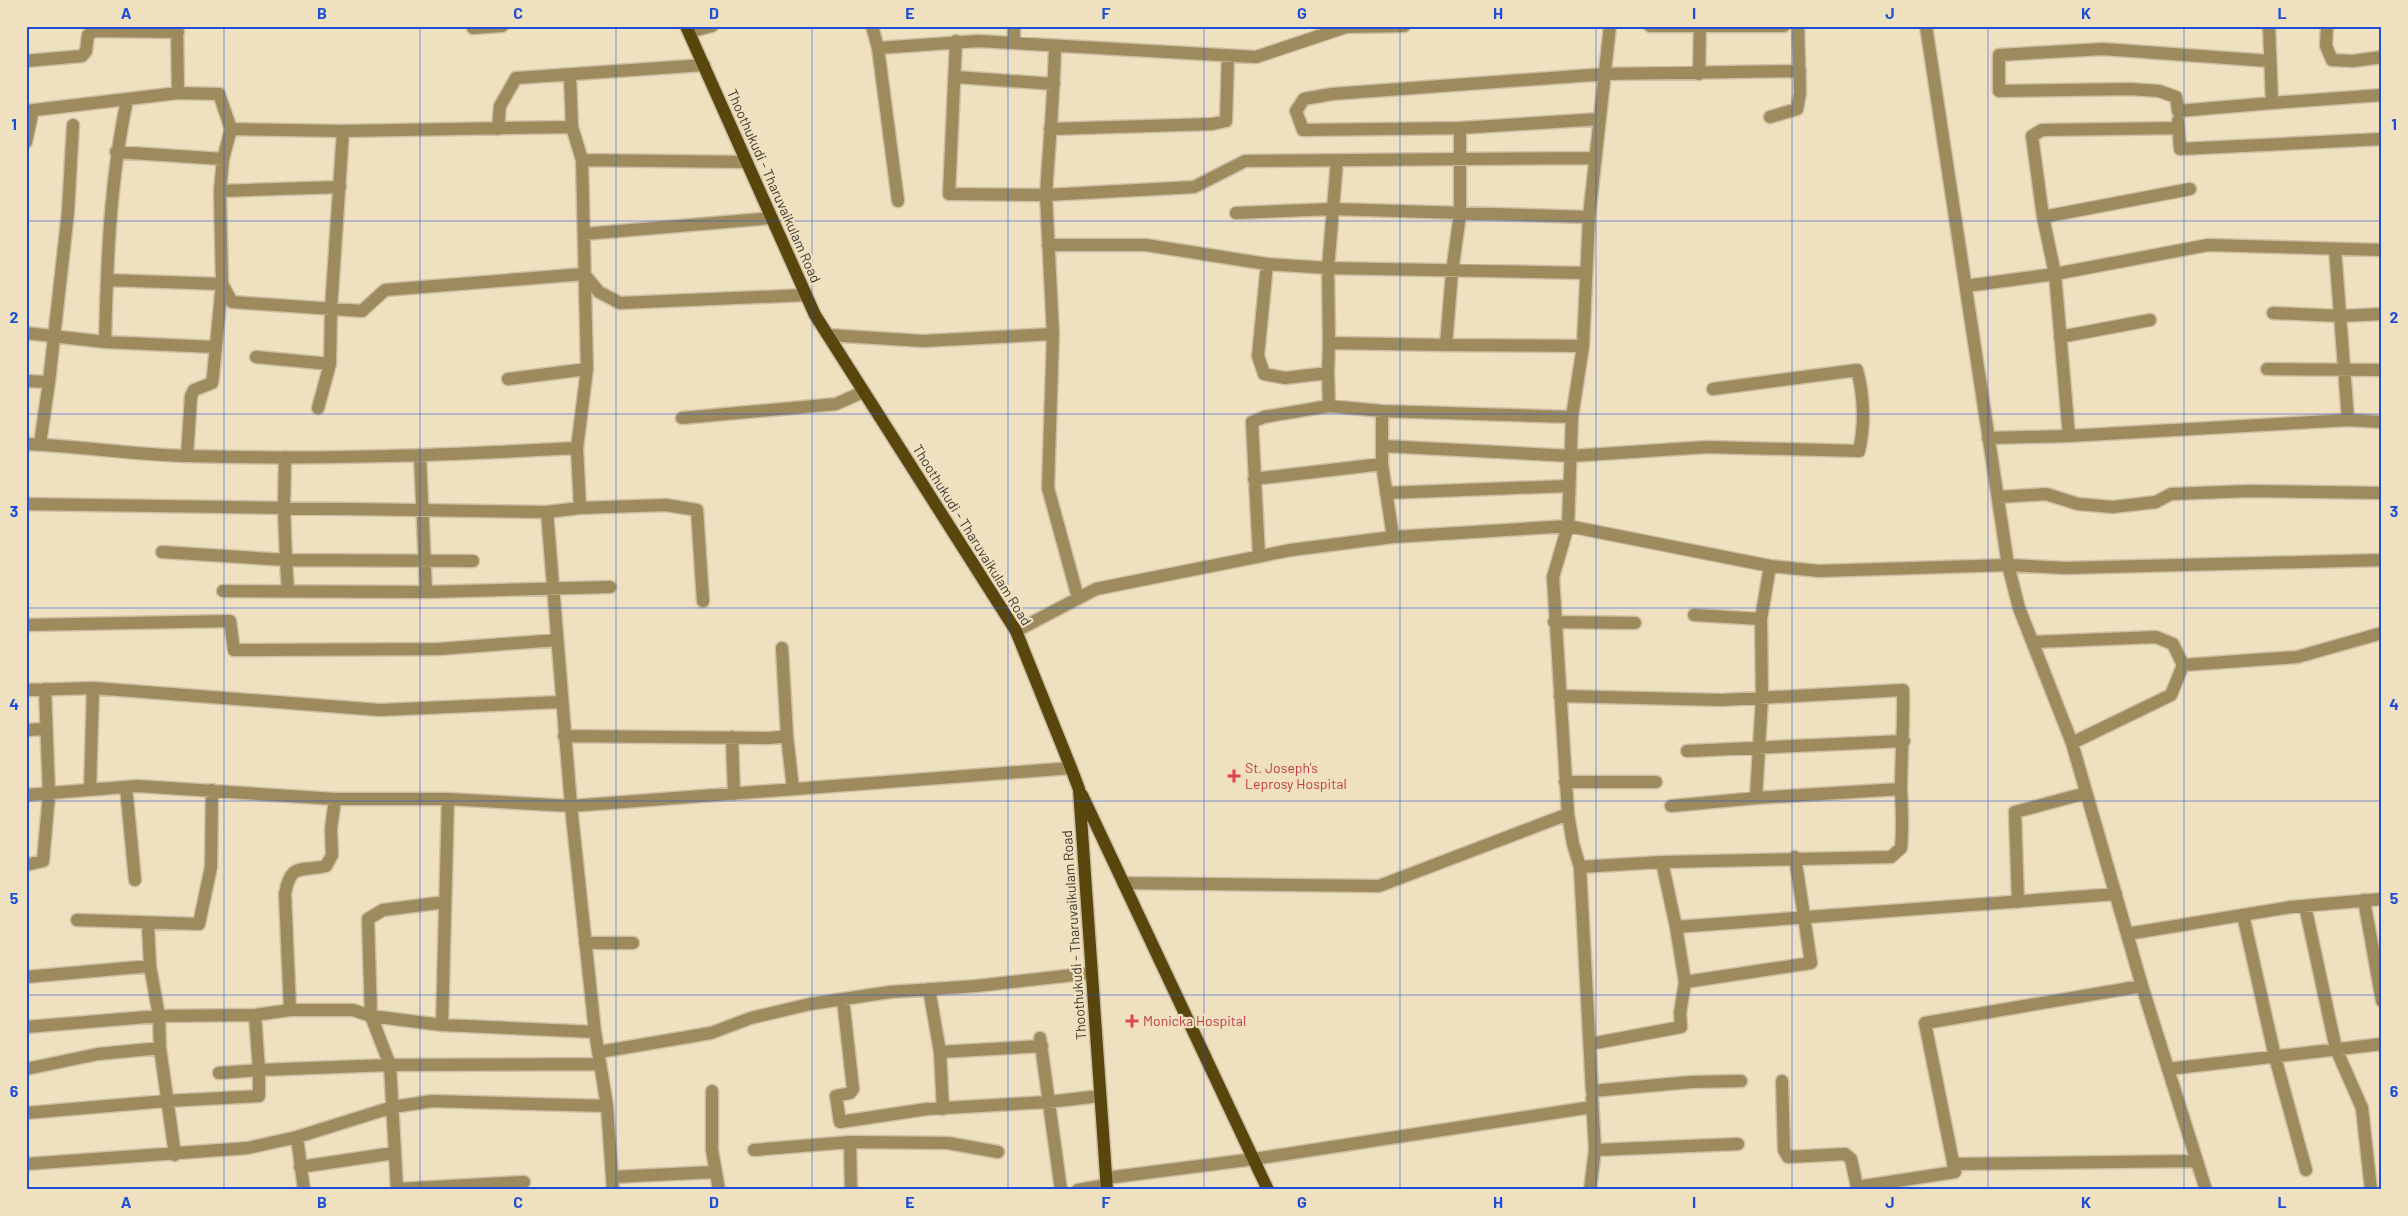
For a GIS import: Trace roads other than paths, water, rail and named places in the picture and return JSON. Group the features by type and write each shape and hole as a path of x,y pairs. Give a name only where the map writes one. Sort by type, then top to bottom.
{"main road":[{"name":"Thoothukudi - Tharuvaikulam Road","path":"688,29 806,295 863,392 1016,631 1071,768 1078,788 1106,1184"},
{"path":"1078,788 1268,1190"}],"street":[{"path":"473,28 502,26"},
{"path":"688,29 712,26"},
{"path":"872,26 878,48 898,201"},
{"path":"1014,26 1014,43"},
{"path":"878,48 956,41 1256,57 1346,26 1404,26"},
{"path":"1590,1190 1595,1150 1580,867 1573,844 1568,814 1552,577 1568,526 1567,486 1571,456 1572,417 1583,346 1589,217 1610,26"},
{"path":"1650,26 1784,26"},
{"path":"1770,117 1797,108 1800,93 1798,26"},
{"path":"1926,26 2008,566 2019,608 2034,642 2072,743 2142,986 2206,1190"},
{"path":"2269,26 2272,102"},
{"path":"2327,26 2326,46 2332,60 2353,61 2382,57"},
{"path":"1700,27 1700,74"},
{"path":"26,61 82,56 86,51 88,35 94,31 178,29 178,93"},
{"path":"956,41 956,77 949,194 1046,195 1194,186 1245,161 1461,161 1595,158"},
{"path":"1055,46 1053,112 1050,129 1046,195 1053,334 1048,488 1078,598"},
{"path":"2269,61 2103,49 1999,55 1999,91 2130,89 2160,91 2176,97 2180,149 2382,139"},
{"path":"1050,129 1212,124 1226,121 1228,56"},
{"path":"498,129 500,106 516,78 704,65"},
{"path":"1600,119 1460,128 1303,130 1296,111 1304,99 1332,94 1605,74 1800,71"},
{"path":"570,75 572,126 582,160 584,234 587,369 577,448 580,508"},
{"path":"956,77 1054,84"},
{"path":"26,142 30,111 178,93 219,94 231,129 223,159 220,191 222,284 214,346 212,383 194,390 191,396 187,456"},
{"path":"2178,110 2382,95"},
{"path":"105,342 107,280 116,152 126,100"},
{"path":"40,444 55,337 68,212 74,125"},
{"path":"231,129 343,131 572,126"},
{"path":"1446,345 1452,272 1460,214 1460,128"},
{"path":"2068,436 2055,274 2043,217 2032,136 2042,130 2178,128"},
{"path":"318,408 330,364 331,309 343,131"},
{"path":"116,152 223,159"},
{"path":"582,160 747,162"},
{"path":"1329,406 1328,268 1337,161"},
{"path":"220,191 340,187"},
{"path":"2043,217 2190,189"},
{"path":"1236,213 1333,209 1589,217"},
{"path":"584,234 772,218"},
{"path":"1048,245 1146,245 1268,264 1328,268 1452,272 1586,273"},
{"path":"1966,286 2055,274 2208,245 2382,250"},
{"path":"2335,249 2348,420"},
{"path":"1268,264 1258,356 1264,374 1285,378 1328,373"},
{"path":"222,284 232,302 362,311 385,290 584,274"},
{"path":"584,274 599,292 620,303 806,295"},
{"path":"107,280 222,284"},
{"path":"2273,313 2340,316 2382,314"},
{"path":"2060,337 2150,320"},
{"path":"26,333 105,342 214,346"},
{"path":"828,335 923,341 1053,334"},
{"path":"1329,343 1583,346"},
{"path":"256,357 330,364"},
{"path":"508,379 587,369"},
{"path":"2267,369 2382,370"},
{"path":"1383,446 1571,456 1707,447 1859,451 1862,439 1861,385 1857,370 1713,389"},
{"path":"26,381 49,382"},
{"path":"682,418 836,404 863,392"},
{"path":"1259,556 1252,422 1264,417 1329,406 1382,411 1572,417"},
{"path":"1382,411 1382,464 1393,537"},
{"path":"1988,438 2068,436 2348,420 2382,422"},
{"path":"26,444 187,456 285,457 420,456 577,448"},
{"path":"420,456 423,561 426,592"},
{"path":"285,457 284,507 288,591"},
{"path":"1254,479 1382,464"},
{"path":"1386,493 1567,486"},
{"path":"1999,497 2046,494 2078,504 2113,507 2156,502 2171,494 2249,491 2382,492"},
{"path":"26,504 547,512 580,508 666,505 696,510 703,601"},
{"path":"547,512 570,806 595,1032 607,1106 613,1190"},
{"path":"1016,631 1096,589 1259,556 1393,537 1568,526 1770,566 1819,571 2008,566 2065,568 2382,560"},
{"path":"162,552 286,560 473,561"},
{"path":"1756,798 1762,697 1761,619 1770,566"},
{"path":"223,591 426,592 610,587"},
{"path":"1694,615 1761,619"},
{"path":"26,625 230,621 234,650 439,649 557,640"},
{"path":"1554,622 1635,623"},
{"path":"2183,665 2297,657 2382,632"},
{"path":"2034,642 2156,637 2173,644 2183,665 2171,695 2072,743"},
{"path":"782,648 787,736 793,789"},
{"path":"26,690 93,688 380,710 561,702"},
{"path":"90,790 93,688"},
{"path":"26,865 43,861 49,794 45,729 45,689"},
{"path":"1560,696 1722,700 1903,690 1902,848 1891,857 1795,857 1580,867"},
{"path":"26,730 45,729"},
{"path":"564,736 787,736"},
{"path":"732,737 734,794"},
{"path":"1687,751 1904,741"},
{"path":"26,795 126,787 212,790 336,799 448,799 570,806 1071,768"},
{"path":"1566,782 1656,782"},
{"path":"126,787 135,880"},
{"path":"1671,806 1756,798 1901,789"},
{"path":"77,920 142,922 148,924 199,924 212,867 212,790"},
{"path":"2018,902 2015,812 2086,793"},
{"path":"290,1010 285,894 288,878 294,872 326,866 329,863 332,855 331,829 336,799"},
{"path":"442,1025 448,799"},
{"path":"1123,883 1379,886 1568,814"},
{"path":"1685,982 1811,963 1795,857"},
{"path":"1590,1044 1680,1027 1680,1013 1685,982 1676,927 1662,862"},
{"path":"1676,927 2116,894"},
{"path":"2127,934 2305,906 2382,899"},
{"path":"2364,900 2382,1002"},
{"path":"445,902 383,910 368,919 371,1016 390,1065 395,1190 524,1182"},
{"path":"2305,906 2336,1050 2362,1108 2371,1190"},
{"path":"2243,915 2275,1057 2306,1170"},
{"path":"148,924 150,966 159,1016 160,1048 166,1101 175,1155"},
{"path":"585,943 633,943"},
{"path":"26,977 150,966"},
{"path":"218,1073 599,1058 711,1033 751,1018 810,1004 890,992 1091,973"},
{"path":"1782,1081 1784,1150 1788,1157 1845,1154 1851,1159 1857,1188 1955,1172 1925,1023 2142,986"},
{"path":"929,989 940,1052 943,1109"},
{"path":"843,999 853,1089 850,1093 836,1096 840,1122 897,1112 1048,1102 1100,1096"},
{"path":"26,1028 159,1016 255,1015 290,1010 353,1010 371,1016 442,1025 595,1032"},
{"path":"26,1113 166,1101 259,1096 260,1070 255,1015"},
{"path":"940,1052 1041,1042 1061,1190"},
{"path":"2168,1069 2382,1044"},
{"path":"26,1069 98,1054 160,1048"},
{"path":"1592,1091 1741,1081"},
{"path":"712,1091 714,1172 719,1190"},
{"path":"26,1164 175,1155 248,1148 297,1137 393,1107 432,1101 607,1106"},
{"path":"1078,1190 1254,1159 1592,1107"},
{"path":"297,1137 304,1190"},
{"path":"850,1142 851,1190"},
{"path":"754,1150 850,1142 948,1143 998,1152"},
{"path":"1595,1150 1738,1144"},
{"path":"300,1167 394,1153"},
{"path":"1953,1164 2197,1161"},
{"path":"612,1177 714,1172"}],"place":[{"name":"St. Joseph's Leprosy Hospital","path":"1234,776"},
{"name":"Monicka Hospital","path":"1132,1021"}]}
